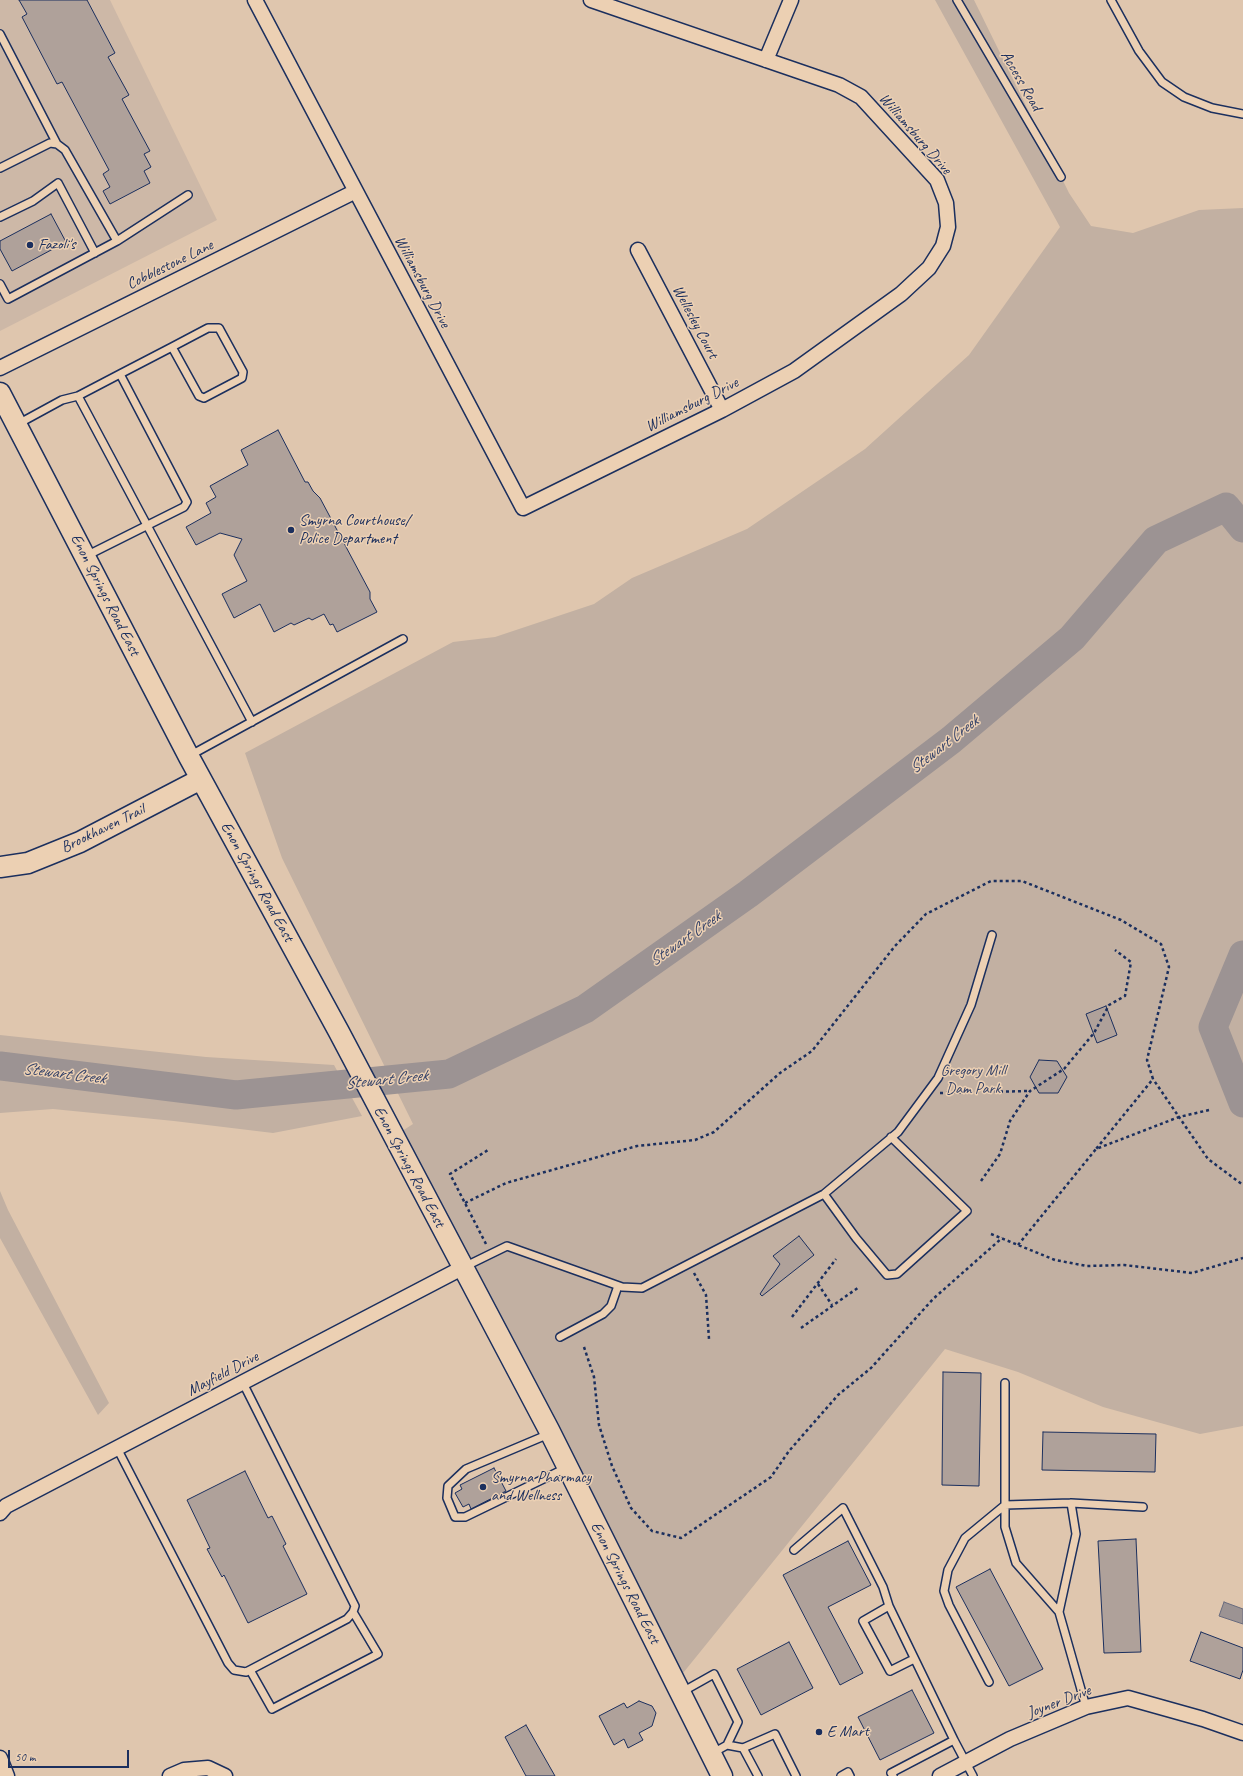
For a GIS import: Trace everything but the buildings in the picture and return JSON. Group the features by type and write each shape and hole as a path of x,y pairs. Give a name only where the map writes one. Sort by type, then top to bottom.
{"street":[{"name":"Williamsburg Drive","path":"255,0 354,192 523,508 722,410 794,371 901,294 929,268 943,246 948,227 946,203 937,180 861,97 839,85 591,0"},
{"path":"766,60 791,0"},
{"name":"Cobblestone Lane","path":"0,368 354,192"},
{"name":"Wellesley Court","path":"638,250 722,410"},
{"name":"Enon Springs Road East","path":"0,393 189,757 339,1032 462,1268 551,1433 680,1693 719,1749 722,1776"},
{"name":"Brookhaven Trail","path":"0,867 28,863 80,842 201,779"},
{"name":"Mayfield Drive","path":"0,1512 6,1506 462,1268"},
{"name":"Joyner Drive","path":"940,1776 1010,1740 1086,1707 1128,1698 1203,1719 1243,1733"},
{"path":"0,1758 7,1776"},
{"path":"170,1776 184,1770 208,1768 225,1776"}],"lane":[{"name":"Access Road","path":"957,0 1061,177"},
{"path":"1111,0 1139,51 1162,82 1184,97 1212,108 1243,114"},
{"path":"0,34 57,144 64,150 117,241"},
{"path":"0,168 50,143 57,144"},
{"path":"0,217 33,201 58,183 95,253"},
{"path":"0,284 8,300 117,241 188,195"},
{"path":"17,425 62,400 78,396 208,328 219,328 243,372 242,378 204,398 199,396 172,347"},
{"path":"85,556 184,507 187,502 120,374"},
{"path":"78,396 252,722"},
{"path":"189,757 403,639"},
{"path":"462,1268 507,1246 618,1286 642,1288 824,1194 898,1132 938,1078 971,1005 992,934"},
{"path":"824,1194 856,1238 887,1275 897,1274 967,1211 892,1137"},
{"path":"560,1337 603,1314 611,1306 618,1286"},
{"path":"117,1448 228,1663 234,1670 246,1672 347,1620 354,1612 355,1606 352,1598 243,1383"},
{"path":"1005,1383 1005,1527 1016,1563 1059,1612 1086,1707"},
{"path":"551,1433 466,1469 448,1486 447,1498 455,1517 465,1517 568,1467"},
{"path":"1059,1612 1076,1534 1071,1503"},
{"path":"989,1682 949,1605 944,1591 948,1570 965,1538 1005,1505 1071,1503 1143,1507"},
{"path":"794,1550 844,1508 883,1586 890,1606 914,1659 973,1776"},
{"path":"890,1606 863,1621 890,1671 914,1659"},
{"path":"250,1670 272,1709 378,1654 354,1612"},
{"path":"680,1693 714,1674 738,1722 719,1749"},
{"path":"719,1749 743,1748 775,1734 796,1776"},
{"path":"892,1776 891,1773 954,1740"},
{"path":"743,1748 758,1776"},
{"path":"840,1776 848,1772 850,1776"}],"path":[{"path":"465,1203 506,1183 637,1146 695,1140 714,1132 780,1073 812,1051 894,946 926,914 991,881 1022,881 1121,920 1161,944 1169,967 1147,1060 1153,1079 1208,1159 1243,1185"},
{"path":"981,1180 1000,1154 1010,1121 1030,1091 1064,1069 1094,1034 1109,1005 1125,996 1131,962 1115,950"},
{"path":"1018,1245 1153,1079"},
{"path":"927,1093 1030,1091"},
{"path":"1096,1149 1179,1117 1208,1110"},
{"path":"488,1150 450,1174 491,1254"},
{"path":"991,1234 1055,1260 1087,1266 1124,1265 1192,1273 1243,1258"},
{"path":"584,1347 594,1377 599,1425 612,1466 631,1508 652,1531 681,1538 771,1477 789,1451 838,1395 871,1368 933,1300 1002,1238"},
{"path":"792,1317 836,1259"},
{"path":"688,1264 706,1295 709,1339"},
{"path":"818,1284 832,1305"},
{"path":"801,1328 858,1287"}],"shaded area":[{"path":"0,0 110,0 217,220 0,331"},
{"path":"1224,1602 1243,1609 1243,1624 1219,1616"}],"green space":[{"name":"Gregory Mill Dam Park","path":"935,0 974,0 1069,193 1091,226 1133,233 1199,210 1243,208 1243,1426 1200,1434 1103,1407 1018,1372 945,1349 675,1683 393,1137 413,1124 282,858 245,753 453,642 495,637 594,604 632,578 747,529 865,449 969,355 1060,227"},
{"path":"0,1035 206,1057 334,1065 362,1116 273,1133 53,1109 0,1113"},
{"path":"0,1191 8,1210 109,1403 98,1415 0,1238"}],"waterway":[{"name":"Stewart Creek","path":"0,1066 236,1095 449,1074 585,1009 748,894 951,740 1072,638 1156,540 1226,507 1243,528"},
{"name":"Stewart Creek","path":"1243,955 1213,1027 1243,1103"}],"place":[{"name":"Fazoli's","path":"30,245"},
{"name":"Smyrna Courthouse/ Police Department","path":"291,530"},
{"name":"Smyrna Pharmacy and Wellness","path":"483,1487"},
{"name":"E Mart","path":"819,1732"}]}
